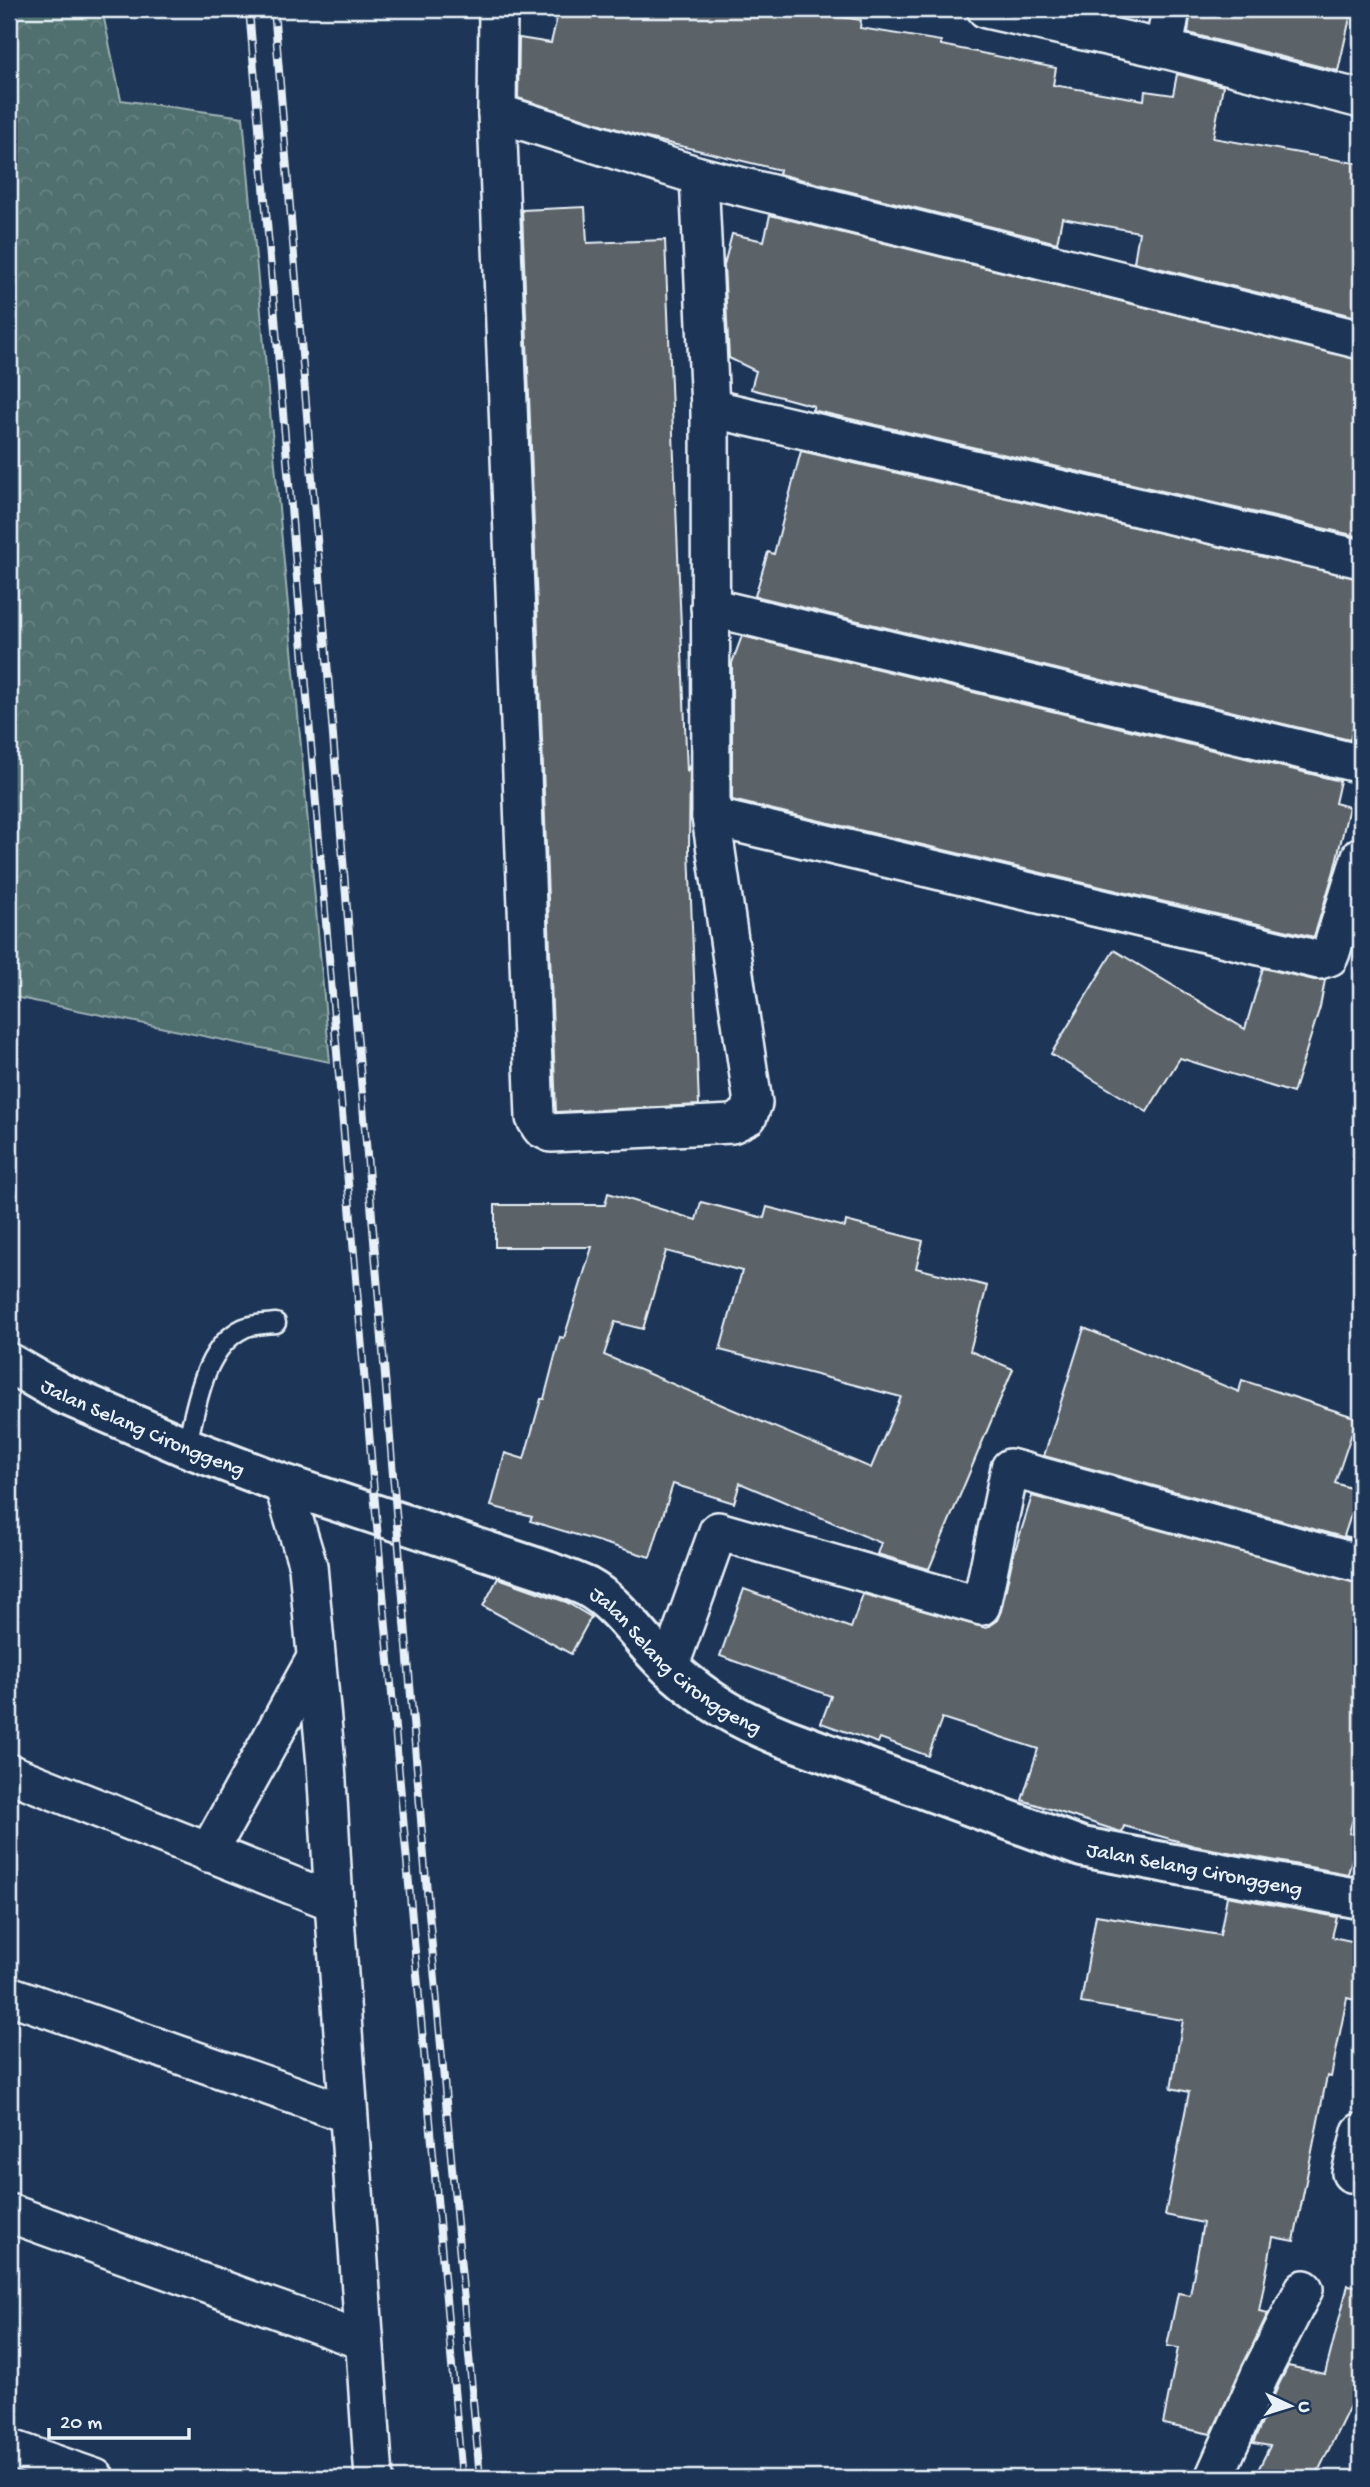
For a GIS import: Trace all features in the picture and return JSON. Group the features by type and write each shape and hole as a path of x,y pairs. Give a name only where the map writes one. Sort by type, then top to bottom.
{"street":[{"path":"498,9 496,113 535,1118 545,1132 732,1124 752,1110 711,817 710,408 699,176"},
{"path":"986,9 1164,49 1361,99"},
{"path":"1164,49 1171,9"},
{"path":"496,113 699,176 1361,340"},
{"path":"710,408 1361,559"},
{"path":"710,607 1361,764"},
{"path":"711,817 1319,960 1329,957 1361,856"},
{"name":"Jalan Selang Cironggeng","path":"9,1363 61,1393 187,1447 283,1484 547,1571 588,1588 618,1612 669,1668 713,1703 741,1720 1082,1847 1361,1899"},
{"path":"669,1668 718,1531 981,1606 1010,1468 1361,1564"},
{"path":"283,1484 308,1566 326,1764 374,2478"},
{"path":"208,1853 316,1658"},
{"path":"9,1773 334,1902"},
{"path":"9,1995 348,2114"},
{"path":"1351,2173 1361,2132"},
{"path":"9,2213 364,2341"},
{"path":"1214,2478 1260,2375 1304,2289"},
{"path":"9,2448 95,2478"}],"lane":[{"path":"187,1447 208,1367 222,1344 245,1328 276,1323"}],"green space":[{"path":"9,9 102,9 121,100 243,117 330,1062 9,996"}],"building":[{"path":"559,9 824,9 823,14 861,20 860,28 941,41 941,45 1056,68 1053,85 1144,100 1145,91 1173,95 1177,74 1223,86 1213,138 1361,164 1361,318 1134,262 1139,232 1062,218 1057,243 779,174 780,170 643,137 518,98 519,38 551,43"},
{"path":"1191,9 1352,9 1338,71 1188,33"},
{"path":"585,207 587,243 665,240 687,772 690,764 689,849 699,1105 556,1112 522,210"},
{"path":"770,215 1361,360 1361,537 812,410 814,406 751,389 756,371 729,358 724,265 732,234 764,241"},
{"path":"801,451 1361,579 1361,693 1350,740 755,596 768,552 774,554"},
{"path":"742,636 1340,781 1335,803 1349,807 1334,871 1314,937 732,800 732,663"},
{"path":"1114,950 1245,1029 1263,968 1325,980 1320,1007 1293,1093 1180,1058 1147,1112 1051,1054"},
{"path":"608,1193 696,1220 701,1202 764,1218 767,1207 845,1227 846,1221 923,1241 916,1268 987,1286 970,1351 1013,1369 929,1569 877,1554 881,1543 740,1483 734,1503 673,1484 650,1557 530,1521 532,1517 491,1506 505,1453 524,1459 541,1399 544,1399 560,1337 564,1338 592,1247 495,1247 495,1205 605,1205","holes":["666,1251 742,1271 720,1350 901,1397 871,1468 604,1355 615,1322 643,1329"]},
{"path":"1084,1328 1239,1392 1242,1380 1357,1418 1335,1483 1359,1491 1344,1536 1361,1539 1361,1542 1044,1456"},
{"path":"1032,1496 1361,1584 1361,1789 1349,1833 1358,1836 1348,1874 1195,1846 1124,1826 1122,1832 1022,1800 1038,1749 942,1718 928,1756 880,1738 878,1743 821,1723 831,1696 720,1656 744,1589 851,1628 863,1594 986,1628 997,1620 1001,1611 1013,1557"},
{"path":"498,1578 566,1602 591,1617 571,1654 483,1606"},
{"path":"1227,1896 1337,1917 1332,1937 1361,1943 1361,1966 1355,2000 1347,1998 1331,2077 1327,2076 1294,2241 1273,2237 1259,2311 1268,2313 1211,2434 1163,2424 1178,2348 1167,2346 1178,2293 1190,2295 1203,2223 1165,2215 1189,2092 1171,2088 1183,2020 1081,2003 1096,1915 1220,1935"},
{"path":"1348,2285 1361,2287 1361,2383 1315,2478 1254,2478 1270,2446 1253,2443 1279,2384 1288,2366 1325,2374"}],"railway":[{"path":"249,9 376,1515 462,2478"},
{"path":"274,9 425,1869 480,2478"}]}
